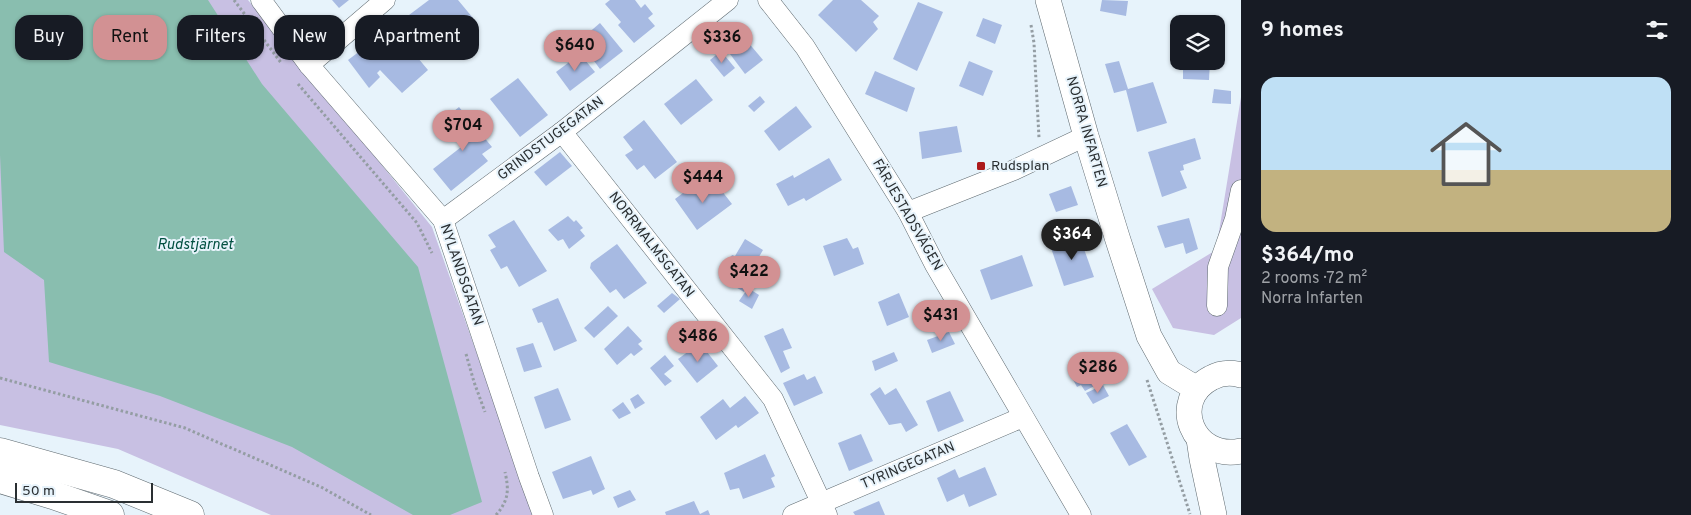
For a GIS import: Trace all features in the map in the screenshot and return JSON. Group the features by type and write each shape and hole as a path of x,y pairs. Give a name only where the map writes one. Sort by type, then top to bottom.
{"highway":[{"path":"0,452 114,484 190,515"},
{"path":"0,480 53,495 110,515"}],"street":[{"name":"NYLANDSGATAN","path":"262,0 309,65 443,220 543,515"},
{"path":"309,65 385,0"},
{"name":"GRINDSTUGEGATAN","path":"443,220 562,132 728,0"},
{"name":"FÄRJESTADSVÄGEN","path":"768,0 805,47 908,212 935,265 1081,515"},
{"name":"NORRA INFARTEN","path":"1048,0 1086,136 1149,336 1170,372 1197,389"},
{"name":"NORRMALMSGATAN","path":"562,132 773,400 825,509"},
{"path":"908,212 1014,170 1086,136"},
{"path":"1217,306 1218,267 1238,220 1241,190"},
{"path":"1214,515 1199,440 1192,428 1189,415 1191,401 1197,389 1215,375 1227,373 1241,375"},
{"name":"TYRINGEGATAN","path":"793,515 825,509 1023,416"},
{"path":"1199,440 1208,447 1220,452 1232,453 1241,451"}],"path":[{"path":"234,0 283,64"},
{"path":"1029,17 1034,43 1039,146 1044,156"},
{"path":"294,79 417,224 434,256"},
{"path":"463,345 487,416"},
{"path":"1146,377 1190,515"},
{"path":"0,378 185,428 321,486 371,515"},
{"path":"496,515 509,491 505,467"}],"shaded area":[{"name":"Rudstjärnet","path":"0,0 248,0 260,15 177,15 177,60 264,60 264,20 274,32 274,60 297,60 432,227 534,515 271,515 118,449 0,425"},
{"path":"1241,97 1241,318 1214,335 1173,328 1152,289 1216,250"}],"water":[{"name":"Rudstjärnet","path":"0,0 208,0 218,15 177,15 177,60 247,60 262,84 418,267 482,502 450,515 413,515 292,447 160,396 49,362 44,280 4,252 0,155"}],"building":[{"path":"332,0 349,0 339,8"},
{"path":"429,0 458,0 470,15 409,15"},
{"path":"610,0 635,0 641,8 645,4 653,14 648,18 655,26 634,43 618,25 621,22 605,4"},
{"path":"833,0 861,0 879,16 873,22 878,29 856,52 818,15"},
{"path":"1102,0 1128,1 1126,16 1100,11"},
{"path":"918,2 943,12 917,71 893,59"},
{"path":"983,18 1002,25 995,44 976,36"},
{"path":"600,23 623,51 600,69 579,41"},
{"path":"747,41 763,60 745,74 730,54"},
{"path":"721,51 735,68 724,77 710,60"},
{"path":"580,54 595,72 570,91 556,72"},
{"path":"355,55 355,60 420,60 428,70 402,93 380,70 377,73 380,77 369,88 348,60"},
{"path":"969,61 993,71 983,96 959,86"},
{"path":"1119,61 1128,89 1153,82 1167,123 1137,132 1126,90 1114,93 1105,64"},
{"path":"1183,70 1210,70 1209,80 1183,79"},
{"path":"875,71 915,88 907,112 865,94"},
{"path":"518,78 548,115 520,137 490,99"},
{"path":"696,79 713,100 681,125 664,104"},
{"path":"1214,89 1231,91 1231,104 1212,103"},
{"path":"760,96 765,102 754,112 748,106"},
{"path":"796,106 812,127 779,151 764,131"},
{"path":"459,107 492,147 482,154 488,161 451,191 433,169 465,144 444,119"},
{"path":"644,120 677,162 655,179 644,165 637,170 625,155 633,150 623,137"},
{"path":"957,126 962,152 922,159 919,132"},
{"path":"1195,138 1201,159 1183,165 1184,170 1180,171 1187,188 1162,197 1148,152"},
{"path":"560,152 572,166 546,186 534,172"},
{"path":"829,158 842,180 806,201 804,198 788,206 776,184 793,175 794,178"},
{"path":"714,181 732,204 697,230 675,199 691,187 697,194"},
{"path":"1071,186 1078,205 1056,212 1049,194"},
{"path":"568,216 574,222 576,220 583,228 580,230 585,236 569,249 563,239 558,241 548,230"},
{"path":"1189,218 1198,249 1186,254 1183,243 1165,248 1157,226"},
{"path":"514,220 547,271 519,287 507,266 501,269 490,250 496,247 488,235"},
{"path":"1079,235 1094,277 1064,286 1050,245"},
{"path":"847,238 853,249 858,247 864,264 834,276 823,246"},
{"path":"745,239 763,250 753,267 757,270 744,292 719,277 732,255 735,256"},
{"path":"617,244 647,283 624,299 616,289 610,293 590,268 591,263"},
{"path":"1022,255 1033,286 991,300 980,270"},
{"path":"748,288 759,295 752,309 739,301"},
{"path":"672,293 680,299 664,313 657,306"},
{"path":"899,293 909,317 887,326 878,302"},
{"path":"558,298 577,341 554,351 542,322 538,323 532,309"},
{"path":"608,306 618,316 594,338 584,328"},
{"path":"628,326 642,341 638,344 643,349 634,356 631,353 617,365 604,349"},
{"path":"783,328 792,348 783,351 790,368 781,373 764,336"},
{"path":"949,332 955,344 932,353 927,340"},
{"path":"533,343 542,367 524,372 516,348"},
{"path":"700,343 718,366 697,383 678,359"},
{"path":"894,352 898,361 875,371 872,361"},
{"path":"1086,353 1093,366 1101,361 1111,377 1085,391 1081,385 1077,387 1068,370 1072,368 1069,362"},
{"path":"665,355 674,366 664,374 672,381 665,386 650,368"},
{"path":"804,374 807,380 815,376 823,393 794,406 783,383"},
{"path":"1103,385 1109,396 1093,404 1086,393"},
{"path":"880,387 885,395 896,388 918,425 906,432 901,423 889,425 870,394"},
{"path":"558,388 571,420 545,429 534,397"},
{"path":"950,391 964,421 938,432 926,401"},
{"path":"638,394 645,403 635,409 630,399"},
{"path":"745,396 759,413 738,428 736,425 716,440 700,417 723,399 730,408"},
{"path":"623,402 631,413 619,419 612,410"},
{"path":"1127,424 1147,457 1129,466 1110,433"},
{"path":"861,434 873,461 849,471 838,443"},
{"path":"765,454 775,476 771,478 775,487 743,499 739,488 730,490 724,473"},
{"path":"591,456 605,489 593,495 591,490 563,499 552,472"},
{"path":"985,467 997,495 969,507 964,494 947,502 937,478 955,469 959,478"},
{"path":"630,490 636,500 618,508 613,497"},
{"path":"694,501 700,514 708,510 710,515 666,515 665,512"},
{"path":"879,501 885,515 855,515 853,512"}],"place":[{"name":"Rudsplan","path":"981,166"}]}
